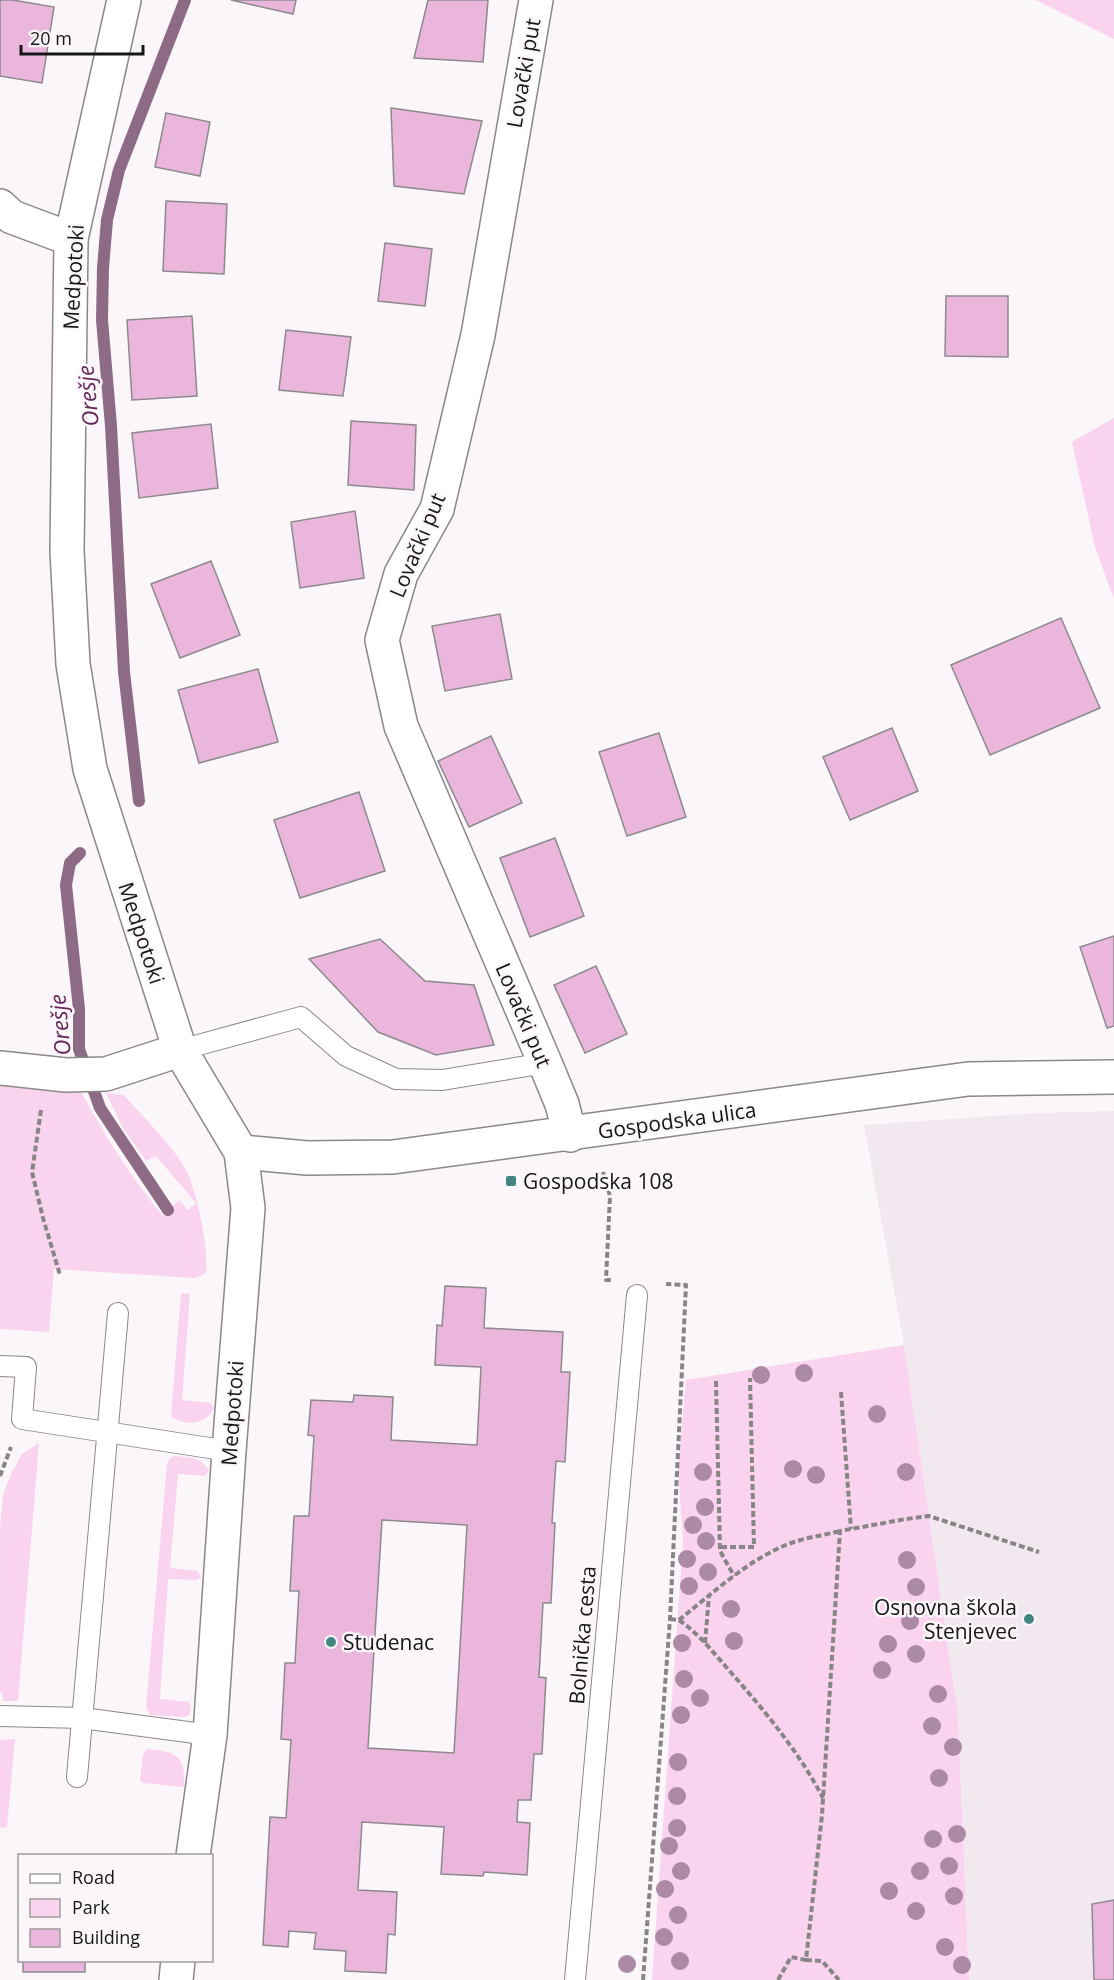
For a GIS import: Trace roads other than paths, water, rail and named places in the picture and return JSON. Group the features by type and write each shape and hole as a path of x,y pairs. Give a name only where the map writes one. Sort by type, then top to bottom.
{"street":[{"name":"Medpotoki","path":"124,0 71,239 67,551 74,664 90,769 180,1050 241,1152 248,1208 210,1735 193,1854"},
{"name":"Lovački put","path":"536,0 478,335 440,497 437,509 401,574 382,640 401,726 562,1104 570,1135"},
{"path":"0,206 12,217 71,239"},
{"path":"0,1068 56,1074 106,1074 180,1050"},
{"name":"Gospodska ulica","path":"241,1152 307,1158 393,1157 570,1135 968,1079 1114,1077"},
{"path":"176,1980 178,1962"}],"lane":[{"path":"180,1050 301,1017 346,1056 396,1079 442,1080 545,1063"},
{"name":"Bolnička cesta","path":"575,1980 637,1295"},
{"path":"77,1777 118,1313"},
{"path":"0,1365 26,1367 22,1419 229,1451"},
{"path":"0,1716 82,1718 210,1735"}],"waterway":[{"name":"Orešje","path":"139,801 124,672 111,426 102,320 103,268 107,220 119,170 185,0"},
{"name":"Orešje","path":"80,853 70,863 66,885 79,1009 79,1049 100,1108 168,1210"}],"place":[{"name":"Gospodska 108","path":"511,1181"},
{"name":"Osnovna škola Stenjevec","path":"1029,1619"},
{"name":"Studenac","path":"331,1642"}]}
